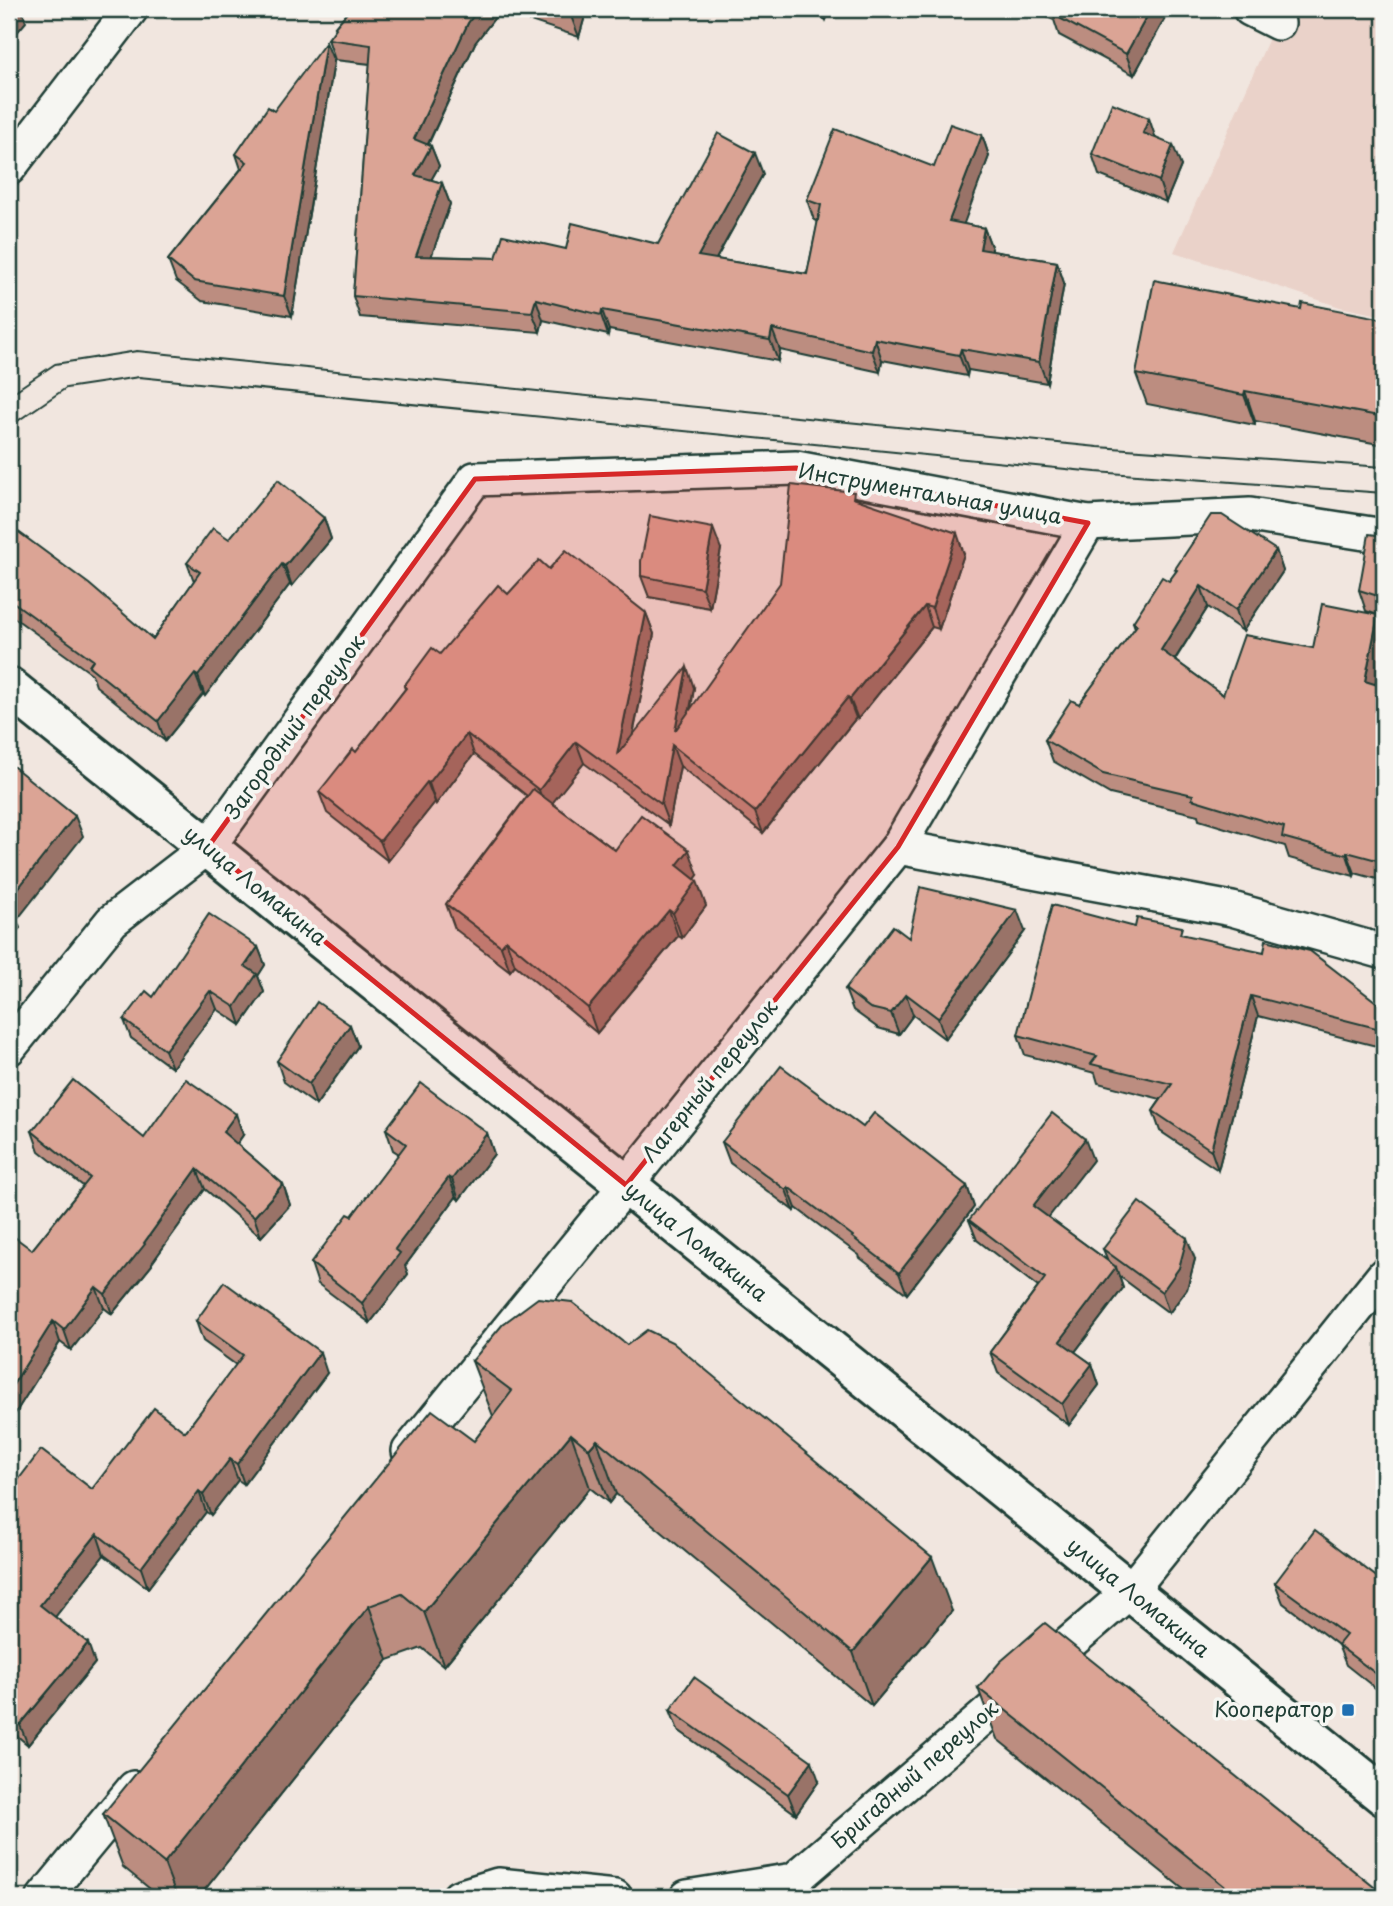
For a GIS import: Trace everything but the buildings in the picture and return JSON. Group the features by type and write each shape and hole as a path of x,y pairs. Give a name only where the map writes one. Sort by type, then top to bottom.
{"main road":[{"name":"улица Ломакина","path":"9,687 1384,1796"}],"street":[{"path":"9,168 131,9"},
{"name":"Инструментальная улица","path":"475,480 796,467 1088,523 1250,515 1384,536"},
{"name":"Загородний переулок","path":"9,1048 112,920 208,847 475,480"},
{"name":"Лагерный переулок","path":"388,1476 898,847 1088,523"},
{"path":"898,847 1232,909 1384,952"},
{"name":"Бригадный переулок","path":"687,1897 794,1880 1130,1591 1384,1275"},
{"path":"44,1897 150,1768"},
{"path":"459,1897 498,1885 615,1897"}],"highlighted area":[{"path":"796,468 1088,523 898,847 626,1185 208,847 475,479"}],"shaded area":[{"path":"1282,9 1384,9 1384,316 1340,307 1174,252"}],"tram line":[{"path":"9,395 55,364 137,351 1098,447 1384,467"},
{"path":"9,430 19,420 66,388 139,377 1096,472 1384,493"}],"place":[{"name":"Кооператор","path":"1348,1710"}]}
